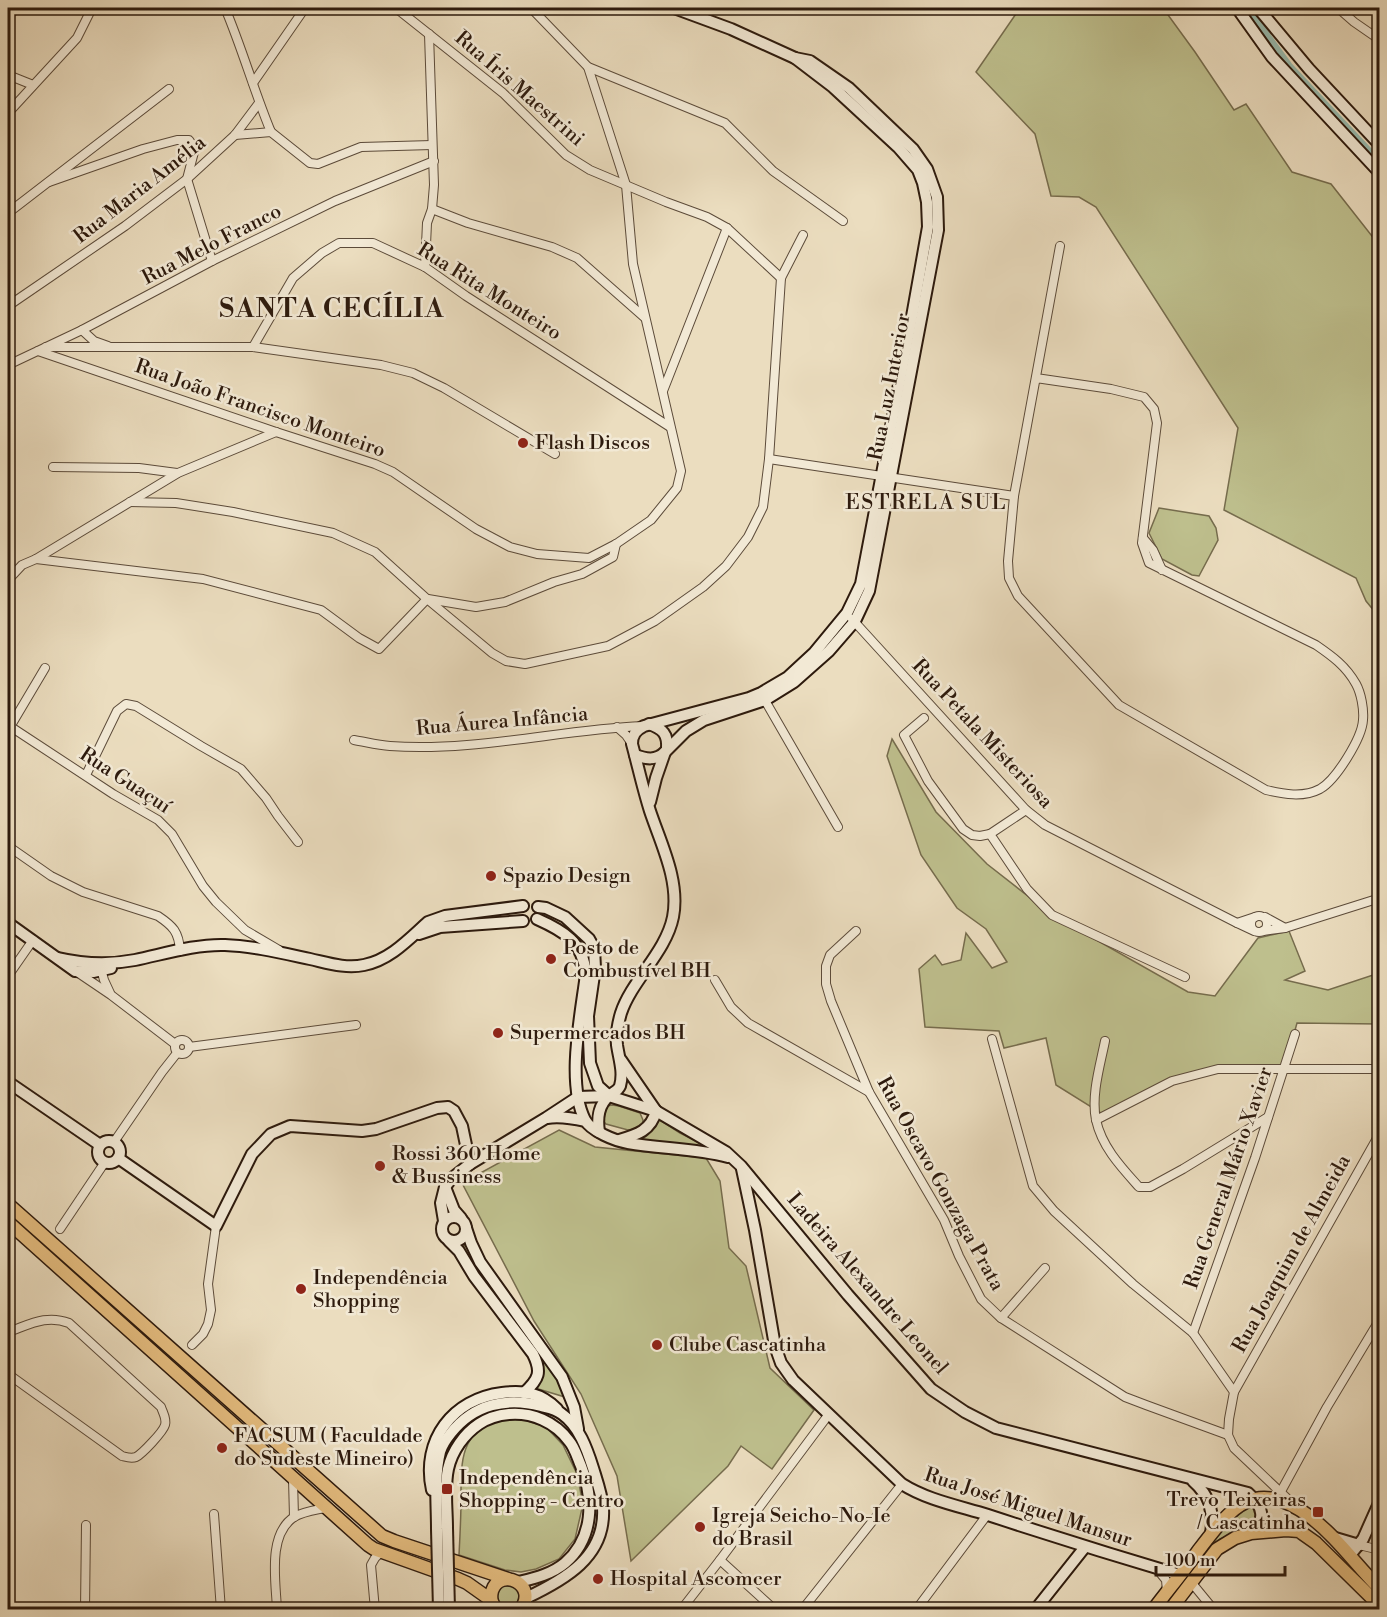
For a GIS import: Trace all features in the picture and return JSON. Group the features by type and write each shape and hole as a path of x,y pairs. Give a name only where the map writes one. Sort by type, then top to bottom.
{"main road":[{"path":"8,1204 382,1536 514,1581 525,1592 523,1606"},
{"path":"8,1222 368,1545 381,1552 467,1583 494,1605"},
{"path":"1153,1610 1225,1517 1240,1504 1279,1495 1310,1517 1332,1537 1380,1589"},
{"path":"1256,1533 1265,1528 1298,1527 1317,1536 1339,1556 1344,1558 1350,1555"},
{"path":"1170,1610 1217,1549 1235,1538 1286,1530 1299,1531 1316,1543 1380,1606"},
{"path":"494,1605 491,1595 495,1586 499,1582 514,1581"}],"street":[{"path":"8,16 17,8"},
{"path":"8,113 77,38 92,8"},
{"path":"225,8 259,103 272,132 310,163 318,164 361,147 432,145"},
{"path":"253,83 305,8"},
{"name":"Rua Íris Maestrini","path":"396,8 503,93 566,155 590,170 707,217 727,228 781,278"},
{"path":"531,8 588,67 725,123 773,171 843,221"},
{"name":"Rua Luz Interior","path":"666,751 693,725 763,696 797,669 851,617 886,477 928,226 927,202 918,170 835,83 795,58 731,29 674,8"},
{"path":"1236,8 1272,57 1380,173"},
{"path":"1258,8 1308,69 1380,144"},
{"path":"1338,8 1380,40"},
{"path":"425,267 427,223 432,210 434,161 429,34"},
{"name":"Rua João Francisco Monteiro","path":"42,349 276,432 375,464 393,472 476,529 510,547 537,554 589,558 616,544 651,520 677,488 681,471 633,264 626,185 588,67"},
{"path":"8,75 33,85"},
{"path":"8,213 169,89"},
{"path":"235,135 259,103"},
{"name":"Rua Maria Amélia","path":"8,306 125,226 187,179 235,135 272,132"},
{"path":"49,182 143,149 177,140 189,140 194,152 187,179 212,261"},
{"name":"Rua Melo Franco","path":"8,365 82,330 212,261 335,201 434,161"},
{"path":"432,210 468,223 552,247 577,258 645,318"},
{"path":"662,393 727,228"},
{"path":"130,502 176,503 233,512 333,534 375,552 427,599 492,653 506,661 525,664 608,646 655,621 703,587 726,566 748,537 763,507 770,459 781,278 803,235"},
{"name":"Rua Rita Monteiro","path":"253,346 293,278 322,253 339,243 373,243 425,267 466,296 670,427"},
{"path":"1036,378 1110,389 1144,397 1154,409 1157,423 1142,543 1149,563 1317,645 1338,660 1357,685 1362,704 1363,721 1358,736 1335,776 1320,789 1303,794 1285,795 1266,790 1119,705 1018,596 1012,586 1008,561 1014,496 1060,246"},
{"path":"82,330 94,341 112,348"},
{"path":"42,349 253,346 381,365 413,373 444,388 555,454"},
{"path":"8,580 22,565 36,559 178,473 276,432"},
{"path":"770,459 1014,496"},
{"path":"53,467 139,468 178,473"},
{"path":"427,599 476,607 505,602 554,582 582,574 613,557 616,544"},
{"path":"36,559 203,579 236,587 321,610 358,638 379,649 427,599"},
{"name":"Rua Petala Misteriosa","path":"851,617 1026,810 1045,825 1237,923 1260,932"},
{"path":"9,726 45,668"},
{"path":"763,696 838,827"},
{"name":"Rua Luz Interior","path":"646,725 763,696"},
{"path":"86,775 117,711 126,704 136,706 241,769 266,798 298,842"},
{"path":"924,718 904,735 928,782 963,829 972,835 990,834 1026,810"},
{"path":"599,1132 598,1111 620,1086 621,1060 617,1043 623,1006 667,935 673,917 674,884 649,809 634,750 633,735 639,728 646,725 658,728 668,740 649,809"},
{"name":"Rua Áurea Infância","path":"354,740 388,746 464,746 646,725"},
{"name":"Rua Guaçuí","path":"9,726 113,794 158,820 172,834 203,886 216,902 245,930 285,954"},
{"name":"Rua Áurea Infância","path":"617,727 626,735 634,750"},
{"path":"634,750 646,759 661,756 666,751"},
{"path":"990,834 1027,889 1052,915 1185,977"},
{"path":"8,846 51,876 83,892 158,916 178,935 180,951"},
{"path":"1255,917 1251,926 1260,932 1285,928 1380,898"},
{"path":"75,971 86,973 100,967 218,945 285,954 341,966 355,966 380,960 434,919 533,904 566,917 589,939 594,948 595,968 588,1016 590,1064 598,1086 609,1096"},
{"path":"523,906 521,914 523,921"},
{"path":"537,907 539,910 537,919"},
{"path":"1237,923 1260,915 1285,928"},
{"path":"1260,932 1268,926 1265,917"},
{"path":"408,939 440,927 523,921 529,923 537,919"},
{"path":"537,919 569,937 581,953 585,964 586,974 576,1075 578,1097 585,1121"},
{"path":"8,923 111,994 175,1044"},
{"name":"Rua Oscavo Gonzaga Prata","path":"856,931 830,955 826,966 826,984 831,1001 869,1092 944,1220 959,1257 981,1299 1001,1318 1125,1396 1228,1435"},
{"path":"8,976 33,940"},
{"path":"58,958 100,967"},
{"path":"100,967 111,994"},
{"path":"715,980 731,1007 748,1023 869,1092"},
{"path":"189,1047 356,1025"},
{"name":"Rua General Mário Xavier","path":"1193,1333 1255,1158 1295,1034"},
{"path":"992,1039 1034,1186 1062,1220 1133,1284 1193,1333 1234,1392"},
{"path":"179,1040 184,1040 189,1047 188,1052 184,1055 177,1053 174,1048 179,1040"},
{"path":"1105,1041 1095,1094 1096,1120 1105,1144 1120,1167 1139,1187 1150,1187 1268,1117"},
{"path":"114,1142 177,1053"},
{"path":"617,1140 640,1134 650,1126 656,1111 621,1060"},
{"path":"1096,1120 1172,1081 1209,1071 1228,1068 1380,1069"},
{"path":"560,1108 569,1094 576,1075"},
{"path":"8,1082 100,1145"},
{"name":"Ladeira Alexandre Leonel","path":"578,1097 609,1096 656,1111 726,1152 931,1389 965,1412 996,1428 1248,1493 1255,1499"},
{"path":"524,1393 536,1380 539,1372 537,1363 533,1354 474,1276 459,1251 443,1236 444,1221 441,1203 445,1187 470,1164 578,1097"},
{"path":"192,1345 203,1334 211,1310 208,1284 216,1226 252,1154 271,1134 290,1126 362,1131 376,1129 437,1108 448,1107 454,1111 462,1126 470,1164"},
{"path":"546,1118 555,1116 585,1121 599,1132 627,1143 698,1150 737,1162"},
{"name":"Rua Joaquim de Almeida","path":"1228,1435 1234,1392 1380,1133"},
{"path":"108,1141 114,1142 120,1150 118,1158 111,1162 100,1159 98,1154 100,1145 108,1141"},
{"path":"118,1158 216,1226"},
{"path":"60,1229 105,1162"},
{"name":"Rua José Miguel Mansur","path":"737,1162 755,1230 775,1346 782,1363 794,1380 902,1484 937,1499 1180,1575"},
{"path":"445,1187 480,1262 562,1377 574,1407 579,1432 591,1462 603,1507 599,1538 594,1548 567,1576 523,1606"},
{"path":"444,1221 454,1216 464,1224"},
{"path":"449,1241 458,1241 464,1236 464,1224"},
{"path":"1001,1318 1045,1268"},
{"path":"8,1332 45,1319 59,1319 69,1323 160,1407 165,1424 141,1454 134,1458 122,1456 8,1374"},
{"path":"1228,1435 1234,1448 1279,1495 1326,1407 1380,1319"},
{"path":"449,1610 442,1529 430,1482 429,1466 437,1439 444,1426 460,1408 482,1396 513,1391 533,1394 548,1400 573,1423 579,1432"},
{"path":"437,1514 437,1468 441,1450 447,1438 462,1420 482,1408 509,1402 533,1404 561,1413"},
{"path":"439,1610 442,1529 448,1471 456,1448 472,1429 485,1420 525,1414 539,1418 558,1429 573,1447 588,1489 590,1507 584,1540 575,1553 552,1571 539,1577 514,1581"},
{"path":"681,1610 829,1414"},
{"path":"292,1479 294,1517"},
{"path":"1190,1479 1202,1489 1209,1503 1212,1515 1211,1534"},
{"path":"802,1610 902,1484"},
{"path":"1255,1499 1259,1504 1261,1517 1256,1533"},
{"path":"1350,1555 1359,1545 1380,1501"},
{"path":"278,1610 275,1566 280,1534 294,1517 325,1508"},
{"path":"214,1514 221,1610"},
{"path":"916,1610 987,1515"},
{"path":"85,1610 86,1525"},
{"path":"1332,1537 1380,1550"},
{"path":"1035,1610 1085,1547"},
{"path":"375,1610 371,1565 381,1552"},
{"path":"720,1560 775,1610"},
{"path":"1156,1568 1166,1580 1167,1592"},
{"path":"1191,1582 1214,1610"}],"green space":[{"path":"1020,8 1163,8 1234,110 1246,104 1292,172 1331,184 1379,245 1379,617 1366,601 1356,578 1224,510 1238,428 1096,207 1079,197 1051,196 1035,134 976,72"},
{"path":"1159,508 1209,516 1216,528 1218,540 1199,576 1192,575 1162,559 1149,533"},
{"path":"892,739 936,812 987,864 1052,915 1188,992 1215,996 1258,938 1289,931 1305,971 1285,980 1328,990 1379,973 1379,1024 1297,1023 1284,1070 1218,1069 1172,1081 1104,1115 1056,1085 1046,1038 1004,1048 999,1031 925,1027 919,969 935,955 942,965 961,960 966,933 992,968 1007,962 986,929 957,908 921,855 887,756"},
{"path":"612,1105 640,1113 643,1120 642,1126 628,1130 606,1124 601,1112 607,1106"},
{"path":"657,1118 708,1149 642,1141 652,1130"},
{"name":"Clube Cascatinha","path":"559,1130 595,1147 706,1158 720,1181 729,1248 746,1266 770,1368 814,1410 772,1469 741,1446 728,1466 631,1561 617,1476 581,1394 534,1321 462,1183"},
{"path":"467,1245 559,1378 565,1397 535,1388 542,1372 461,1247"},
{"path":"522,1419 546,1427 563,1445 577,1474 583,1504 575,1539 559,1559 536,1569 521,1572 505,1570 459,1555 462,1462 469,1441 476,1432 486,1426 502,1420"},
{"path":"1251,1504 1256,1513 1250,1529 1220,1539 1199,1563 1197,1561 1235,1514"},
{"path":"507,1584 512,1585 518,1591 518,1601 512,1607 507,1608 502,1607 496,1601 495,1596 496,1591 502,1585"}],"waterway":[{"path":"1246,8 1288,66 1380,164"}],"place":[{"name":"Flash Discos","path":"523,443"},
{"name":"Spazio Design","path":"491,876"},
{"name":"Posto de Combustível BH","path":"551,959"},
{"name":"Supermercados BH","path":"498,1033"},
{"name":"Rossi 360 Home & Bussiness","path":"380,1166"},
{"name":"Independência Shopping","path":"301,1289"},
{"name":"Clube Cascatinha","path":"657,1345"},
{"name":"FACSUM ( Faculdade do Sudeste Mineiro)","path":"222,1448"},
{"name":"Independência Shopping - Centro","path":"447,1489"},
{"name":"Trevo Teixeiras / Cascatinha","path":"1318,1512"},
{"name":"Igreja Seicho-No-Ie do Brasil","path":"700,1527"},
{"name":"Hospital Ascomcer","path":"598,1579"}],"district":[{"name":"SANTA CECÍLIA","path":"332,309"},
{"name":"ESTRELA SUL","path":"926,503"}]}
